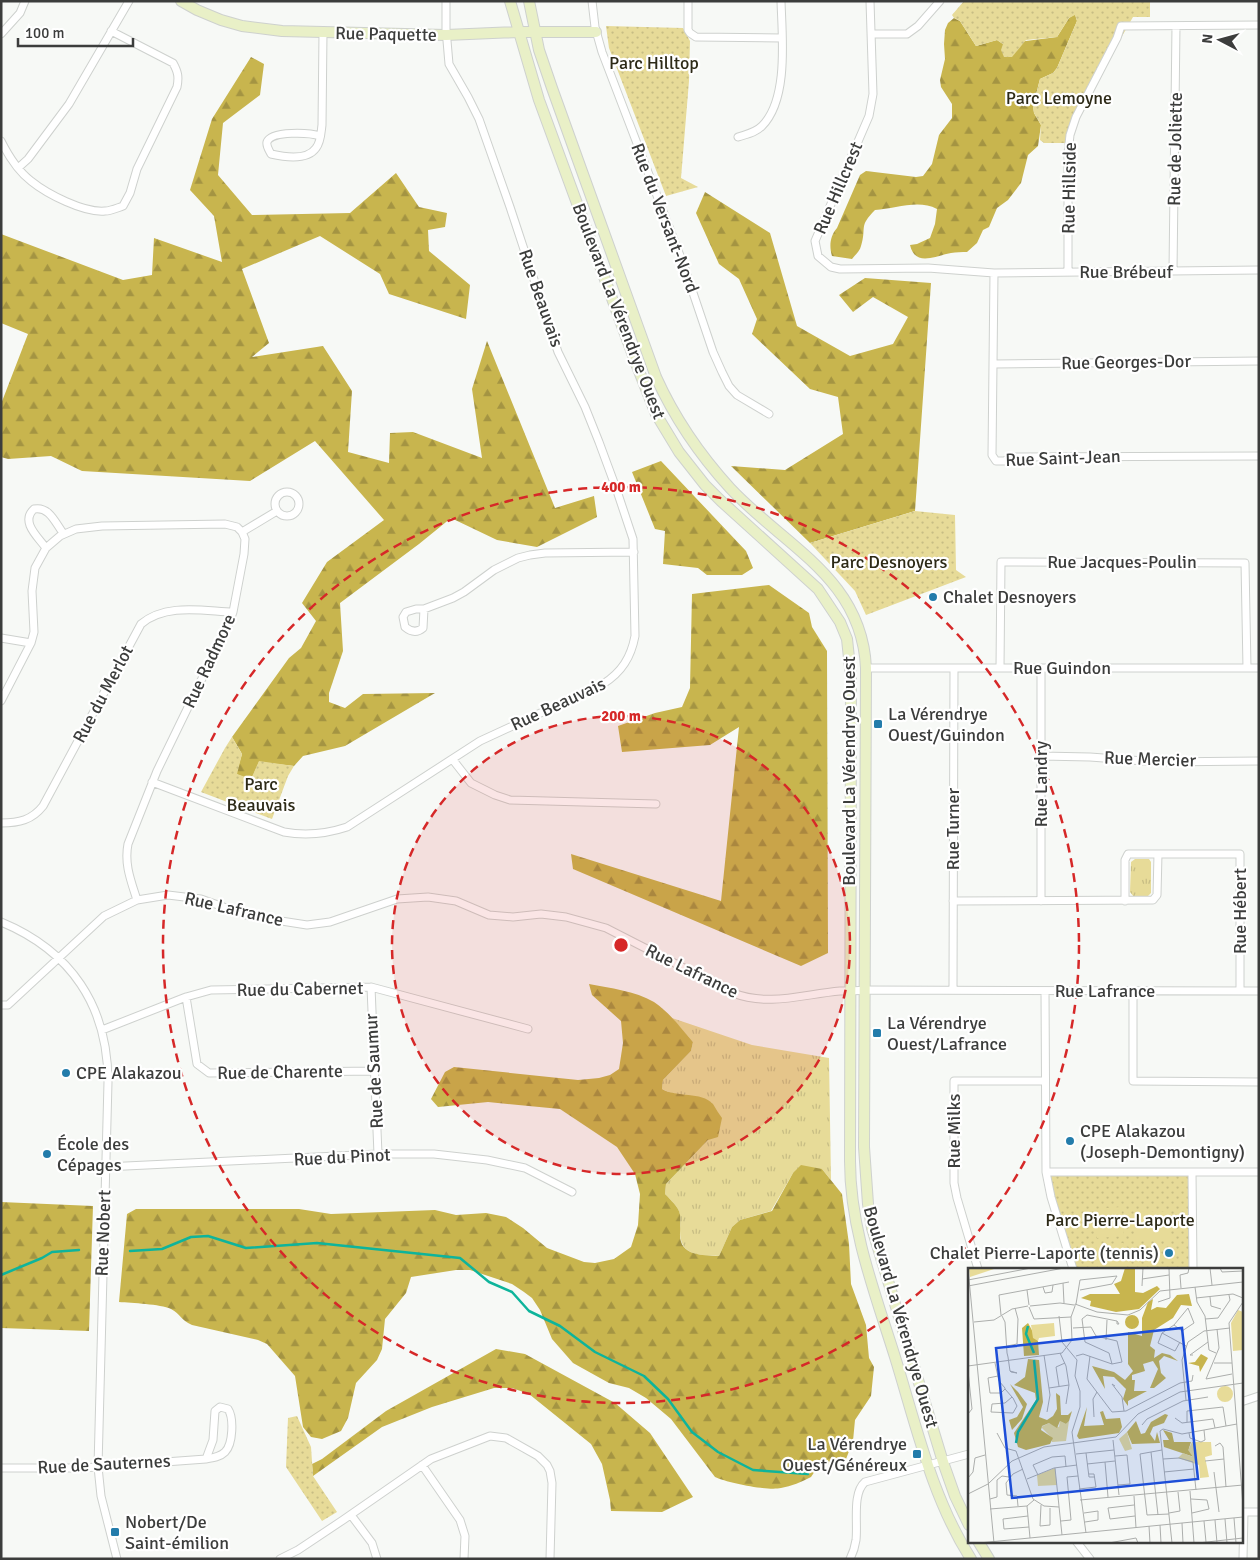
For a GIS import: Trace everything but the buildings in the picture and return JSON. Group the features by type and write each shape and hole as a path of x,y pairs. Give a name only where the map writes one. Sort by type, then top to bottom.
{"main road":[{"name":"Rue Paquette","path":"181,1 208,15 260,30 446,35 518,32 596,32"},
{"name":"Boulevard La Vérendrye Ouest","path":"510,1 539,100 656,414 679,452 705,485 818,588 840,622 847,639 852,677 850,991 850,1185 852,1205 862,1247 928,1466 954,1527 971,1559"},
{"name":"Boulevard La Vérendrye Ouest","path":"529,1 535,32 552,88 656,377 666,398 689,438 722,480 823,572 837,588 850,607 864,644 866,668 864,1147 868,1204 878,1247 943,1462 955,1496 968,1523"},
{"path":"979,1542 989,1559"}],"street":[{"path":"1,34 20,13 25,1"},
{"path":"18,168 28,159 69,104 129,1"},
{"name":"Rue Beauvais","path":"152,782 272,828 307,835 331,832 348,827 480,741 613,678 622,669 632,649 634,636 634,552 631,532 582,401 558,352 479,120 449,64 446,35 446,1"},
{"name":"Rue du Versant-Nord","path":"592,1 596,32 602,52 684,266 713,352 722,372 737,395 769,414"},
{"path":"688,1 688,30 690,34 696,37 782,38"},
{"path":"738,137 755,132 763,126 772,113 782,78 781,1"},
{"name":"Rue Hillcrest","path":"870,1 874,94 869,116 815,241 818,256 830,267 840,269 928,268 994,273"},
{"path":"872,34 907,34 918,26 940,1"},
{"path":"1176,26 1259,25"},
{"name":"Rue Hillside","path":"1068,272 1068,153 1070,136 1076,117 1117,38 1121,26 1176,26"},
{"name":"Rue de Joliette","path":"1173,271 1176,26"},
{"path":"1,141 18,168 31,181 51,194 83,207 107,212 123,206 130,193 137,169 177,87 178,72 173,62 111,31"},
{"path":"320,136 312,134 278,135 267,142 267,146 270,154 279,156 306,156 317,148 320,136 322,125 323,33"},
{"name":"Rue Brébeuf","path":"994,273 1259,270"},
{"name":"Rue Saint-Jean","path":"994,273 992,455 996,460 1004,461 1014,457 1259,456"},
{"name":"Rue Georges-Dor","path":"994,364 1259,361"},
{"path":"46,548 28,522 28,516 34,509 42,509 47,512 63,533"},
{"path":"1,702 31,644 34,632 33,579 35,568 46,548 63,533 76,529 102,526 225,524 231,524 242,532 277,511"},
{"name":"Rue Radmore","path":"137,900 128,872 126,853 152,782 233,612 244,554 245,539 242,532"},
{"path":"424,609 464,592 506,563 530,555 634,552"},
{"name":"Rue Jacques-Poulin","path":"1000,668 1001,562 1245,563 1247,668"},
{"name":"Rue du Merlot","path":"1,822 24,820 38,812 43,806 141,624 156,614 165,612 185,610 233,612"},
{"path":"1,638 31,644"},
{"name":"Rue Guindon","path":"866,668 1259,668"},
{"name":"Rue Turner","path":"953,990 954,668"},
{"name":"Rue Landry","path":"1041,668 1041,901"},
{"name":"Rue Mercier","path":"1041,756 1090,757 1157,762 1259,761"},
{"path":"453,760 471,783 494,796 510,800 656,804"},
{"name":"Rue Hébert","path":"1125,900 1126,857 1131,853 1240,854 1240,991"},
{"path":"953,900 1152,900 1156,898 1158,854"},
{"name":"Rue Lafrance","path":"1,1005 8,1005 104,916 137,900 168,895 201,899 249,916 307,925 330,922 397,899 428,897 456,900 489,915 512,917 541,914 566,917 606,928 718,986 753,999 776,1000 864,990 1259,991"},
{"name":"Rue Nobert","path":"1,922 30,935 59,957 84,988 102,1030 108,1066 98,1467 104,1511 117,1559"},
{"name":"Rue du Cabernet","path":"102,1030 186,997 211,990 370,987 528,1029"},
{"name":"Rue de Saumur","path":"370,987 378,1154"},
{"path":"1045,991 1046,1172 1051,1197 1072,1268"},
{"path":"1133,991 1133,1081 1259,1082"},
{"name":"Rue de Charente","path":"186,997 198,1064 209,1073 374,1071"},
{"name":"Rue Milks","path":"978,1268 954,1183 954,1080 1045,1081"},
{"name":"Rue du Pinot","path":"105,1168 378,1154 434,1154 487,1160 525,1168 572,1192"},
{"path":"1046,1172 1259,1172"},
{"path":"1192,1172 1193,1268"},
{"path":"1242,1402 1259,1396"},
{"name":"Rue de Sauternes","path":"1,1468 55,1469 98,1467 206,1459 221,1456 228,1449 233,1417 228,1409 220,1407 215,1411 213,1440 206,1459"},
{"path":"280,1559 298,1550 422,1465 438,1456 490,1436 506,1438 538,1456 547,1465 552,1477 550,1559"},
{"path":"850,1559 856,1541 857,1494 861,1485 870,1480 968,1454"},
{"path":"422,1465 460,1520 465,1536 464,1559"},
{"path":"1243,1559 1244,1512 1259,1512"},
{"path":"350,1515 372,1543 377,1559"},
{"path":"1077,1542 1088,1558"}],"green space":[{"name":"Parc Lemoyne","path":"964,1 1150,1 1150,17 1133,17 1076,117 1069,143 1044,143 1040,140 1041,125 1034,113 1033,106 1040,79 1053,73 1057,68 1077,21 1075,15 1069,18 1057,37 1026,40 1012,57 1004,57 1001,50 1003,44 997,40 976,46 960,21 954,18 952,15"},
{"path":"1075,14 1077,21 1057,68 1053,73 1040,79 1033,106 1034,113 1041,125 1038,146 1028,155 1021,183 1008,200 997,208 989,227 983,230 977,243 967,252 932,258 916,256 910,245 930,238 935,224 937,209 930,206 914,205 875,210 866,220 863,240 859,251 852,259 832,256 830,245 832,238 860,175 866,171 916,177 923,176 932,164 939,135 952,118 952,104 941,87 940,80 945,59 945,30 948,23 954,18 960,21 976,46 997,40 1003,44 1057,37 1069,18"},
{"name":"Parc Hilltop","path":"606,26 683,28 690,41 689,81 681,178 698,187 666,196 609,48"},
{"path":"251,57 264,64 260,95 223,123 218,175 252,215 350,213 396,173 419,207 447,213 445,227 428,230 429,251 470,285 466,319 389,294 380,274 320,236 242,269 269,343 252,357 323,346 352,391 348,452 389,463 390,433 413,432 482,458 472,389 487,341 555,508 594,496 597,517 537,547 497,540 451,518 340,603 343,651 329,693 329,702 345,708 363,694 435,693 345,746 303,756 294,766 259,762 251,780 236,774 242,754 232,737 289,658 301,648 316,621 302,603 327,562 384,520 315,441 250,481 82,471 51,456 8,459 1,457 1,404 28,334 1,323 1,234 123,280 152,275 154,238 222,262 214,216 190,190 212,119"},
{"path":"705,192 770,233 797,326 850,356 893,344 908,317 873,297 853,312 839,295 865,278 931,283 915,511 810,543 731,466 785,470 843,434 838,397 810,389 752,334 757,319 739,279 719,264 696,213"},
{"path":"661,461 746,551 753,568 742,575 707,575 698,568 663,564 665,531 655,529 632,472"},
{"name":"Parc Desnoyers","path":"915,511 955,515 956,570 966,577 866,615 855,591 810,543"},
{"path":"769,585 809,613 812,627 827,651 828,953 801,966 573,869 571,854 721,901 739,727 710,745 622,752 618,726 655,713 682,707 690,688 692,594"},
{"name":"Parc Beauvais","path":"232,737 242,754 237,774 251,779 259,761 294,766 288,776 272,819 201,792"},
{"path":"1135,859 1149,859 1151,862 1151,893 1147,897 1134,897 1130,892 1131,862"},
{"path":"589,984 622,990 647,998 670,1015 693,1042 691,1051 663,1080 662,1089 668,1092 702,1097 713,1104 722,1118 718,1137 708,1140 666,1184 665,1194 679,1212 681,1241 687,1250 693,1253 719,1256 732,1227 740,1220 772,1211 793,1173 801,1165 822,1169 842,1194 849,1244 851,1284 866,1325 869,1358 874,1367 871,1396 855,1420 853,1441 846,1459 817,1468 811,1477 796,1484 775,1489 748,1486 715,1477 671,1419 646,1398 629,1388 609,1383 573,1363 552,1339 540,1310 532,1298 512,1284 470,1270 456,1270 411,1277 406,1293 385,1319 382,1349 377,1360 356,1383 348,1418 341,1431 322,1439 311,1437 303,1427 295,1376 267,1344 258,1340 192,1325 166,1307 119,1302 127,1214 136,1209 299,1209 331,1214 435,1210 456,1215 486,1213 506,1217 547,1248 584,1262 595,1263 614,1259 631,1247 638,1225 640,1194 635,1174 617,1147 560,1109 488,1102 438,1107 431,1099 445,1072 454,1067 578,1080 599,1078 610,1075 619,1069 623,1043 621,1021 592,995"},
{"path":"672,1018 752,1045 829,1058 831,1180 822,1169 793,1173 771,1211 740,1220 732,1227 719,1256 697,1254 686,1249 681,1238 679,1211 665,1194 666,1184 708,1140 712,1103 699,1098 674,1094 662,1089 663,1080 691,1051 693,1042"},
{"name":"Parc Pierre-Laporte","path":"1046,1172 1192,1172 1193,1268 1073,1268"},
{"path":"1,1202 93,1206 89,1331 1,1328"},
{"path":"1121,1207 1124,1236 1097,1238 1095,1209"},
{"path":"1135,1212 1171,1212 1170,1219 1167,1219 1166,1223 1170,1223 1171,1230 1167,1230 1166,1233 1170,1233 1170,1240 1135,1240 1135,1233 1139,1233 1139,1230 1135,1230 1135,1223 1139,1223 1139,1220 1135,1219"},
{"path":"1123,1243 1125,1268 1098,1268 1096,1245"},
{"path":"496,1349 525,1354 615,1403 650,1433 693,1497 662,1512 611,1511 602,1464 591,1444 529,1394 512,1388 494,1388 432,1407 382,1427 313,1476 312,1464 322,1459 386,1411"},
{"path":"297,1416 311,1447 313,1476 337,1512 322,1521 286,1467 288,1418"}],"waterway":[{"path":"130,1251 162,1249 191,1237 208,1236 246,1248 317,1243 460,1258 489,1282 512,1292 529,1311 560,1326 595,1352 644,1376 668,1399 692,1432 718,1452 753,1470 808,1474"},
{"path":"1,1275 52,1252 79,1250"}],"place":[{"name":"Chalet Desnoyers","path":"933,597"},
{"name":"La Vérendrye Ouest/Guindon","path":"878,724"},
{"name":"La Vérendrye Ouest/Lafrance","path":"877,1033"},
{"name":"CPE Alakazou","path":"66,1073"},
{"name":"CPE Alakazou (Joseph-Demontigny)","path":"1070,1141"},
{"name":"École des Cépages","path":"47,1154"},
{"name":"Chalet Pierre-Laporte (tennis)","path":"1169,1253"},
{"name":"La Vérendrye Ouest/Généreux","path":"917,1454"},
{"name":"Nobert/De Saint-émilion","path":"115,1532"}]}
